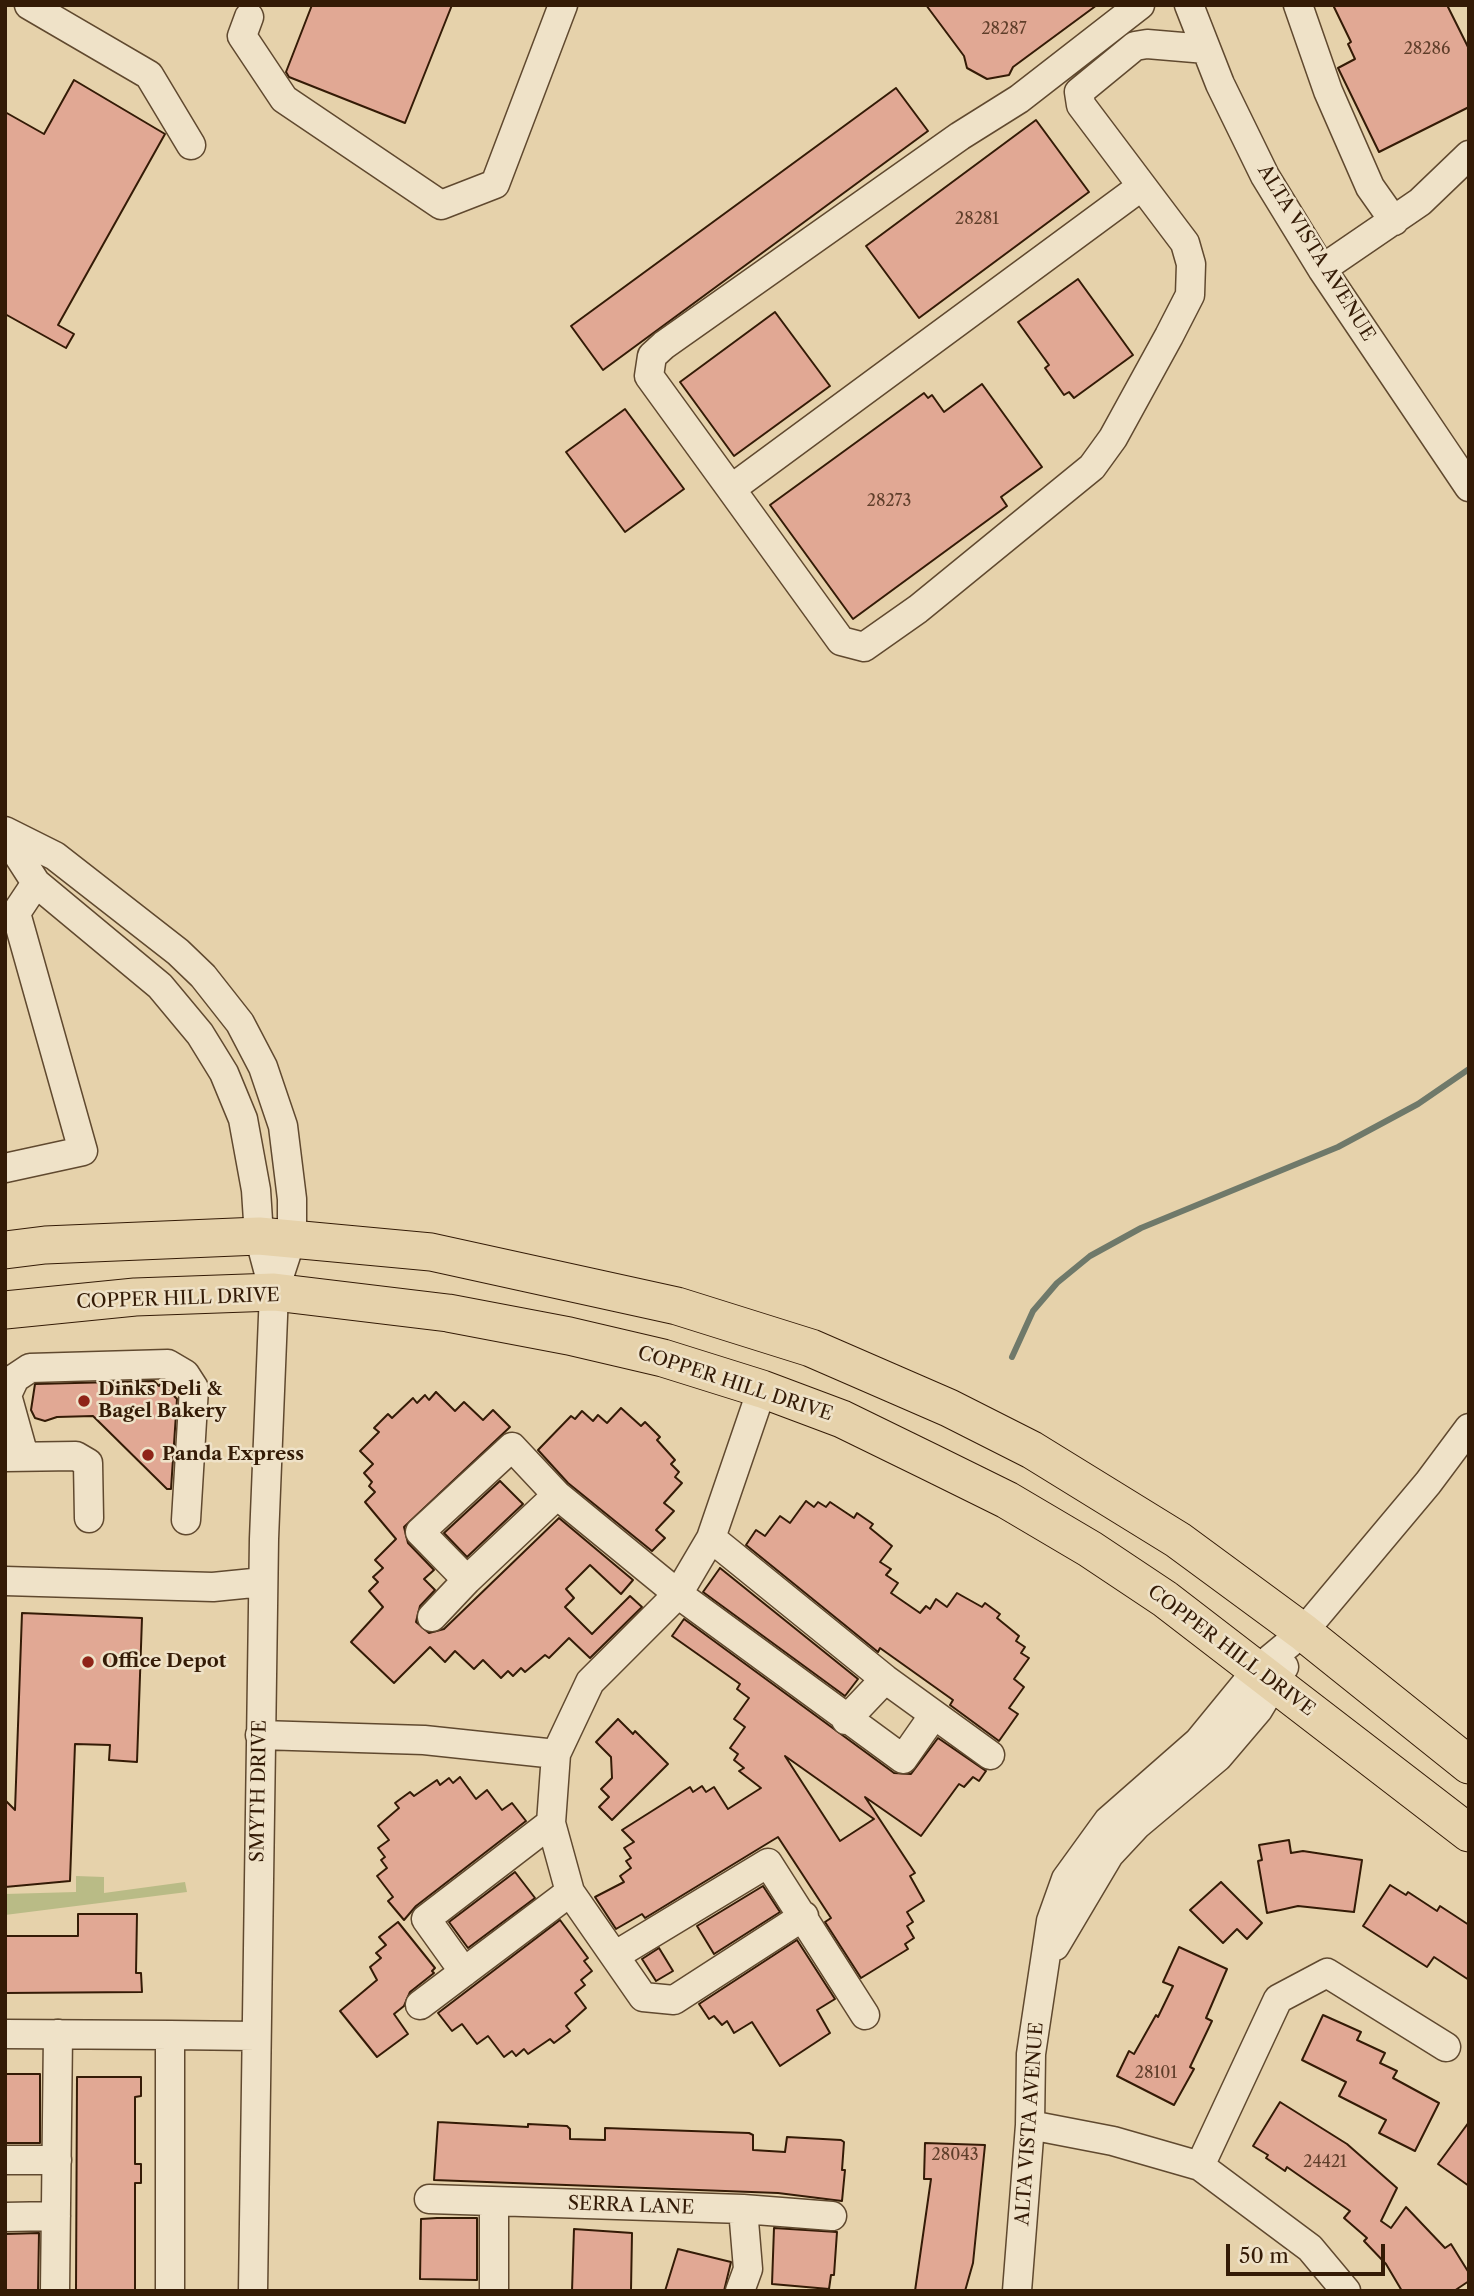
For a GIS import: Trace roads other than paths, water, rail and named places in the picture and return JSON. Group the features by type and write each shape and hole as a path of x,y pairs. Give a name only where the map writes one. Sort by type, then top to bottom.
{"main road":[{"path":"5,1250 110,1241 276,1237 431,1252 677,1306 811,1348 949,1408 1032,1450 1178,1540 1303,1632 1469,1765"},
{"name":"COPPER HILL DRIVE","path":"5,1310 135,1297 274,1292 448,1313 569,1336 663,1358 762,1389 842,1419 1007,1500 1090,1549 1165,1599 1469,1833"}],"street":[{"path":"29,5 149,75 191,145"},
{"path":"244,9 242,36 284,99 442,205 495,184 563,5"},
{"path":"1140,5 1019,99 960,136 652,356 649,376 841,641 864,647 918,609 1092,467 1113,438 1190,295 1191,264 1185,243 1081,106 1079,92 1135,46 1147,44 1206,49"},
{"name":"ALTA VISTA AVENUE","path":"1189,5 1206,49 1265,176 1322,269 1469,487"},
{"path":"1298,5 1328,91 1370,187 1394,221"},
{"path":"1322,269 1420,202 1469,155"},
{"path":"731,489 1142,186"},
{"path":"5,833 36,883 160,986 200,1034 224,1073 243,1119 257,1196 276,1237"},
{"path":"5,833 55,856 177,952 203,976 240,1023 263,1067 283,1126 292,1199 276,1237"},
{"path":"5,1168 83,1151 16,913 36,883"},
{"name":"SMYTH DRIVE","path":"254,2291 255,2036 263,1582 276,1237"},
{"path":"89,1518 88,1463 76,1455 14,1456 7,1395 15,1378 30,1368 169,1364 185,1374 194,1388 186,1520"},
{"path":"762,1389 711,1538 678,1594 590,1682 556,1754 551,1823 570,1892 643,1997 674,2000 804,1916"},
{"name":"ALTA VISTA AVENUE","path":"1017,2291 1030,2124 1031,2054 1048,1958 1110,1855 1137,1825 1218,1758 1258,1710 1266,1677 1428,1483 1469,1428"},
{"path":"467,1580 420,1532 512,1447 557,1495 678,1594 846,1720 903,1759 933,1716"},
{"path":"432,1617 557,1495"},
{"path":"711,1538 885,1679 990,1755"},
{"path":"5,1581 214,1587 263,1582"},
{"path":"846,1720 885,1679"},
{"path":"260,1735 424,1740 556,1754"},
{"path":"464,1972 426,1919 551,1823"},
{"path":"616,1955 768,1863 865,2015"},
{"path":"420,2004 570,1892"},
{"path":"1200,2166 1278,1999 1327,1973 1446,2048"},
{"path":"5,2034 255,2036"},
{"path":"55,2291 58,2034"},
{"path":"170,2035 170,2291"},
{"path":"1030,2124 1113,2141 1200,2166 1310,2248 1346,2291"},
{"path":"5,2160 57,2160"},
{"name":"SERRA LANE","path":"429,2199 743,2209 832,2216"},
{"path":"494,2202 494,2291"},
{"path":"740,2291 748,2269 743,2209"},
{"path":"5,2217 56,2216"}],"waterway":[{"path":"1012,1357 1033,1311 1057,1283 1090,1256 1141,1228 1338,1147 1418,1104 1469,1069"}],"place":[{"name":"Dinks Deli & Bagel Bakery","path":"84,1401"},
{"name":"Panda Express","path":"148,1455"},
{"name":"Office Depot","path":"88,1662"}]}
